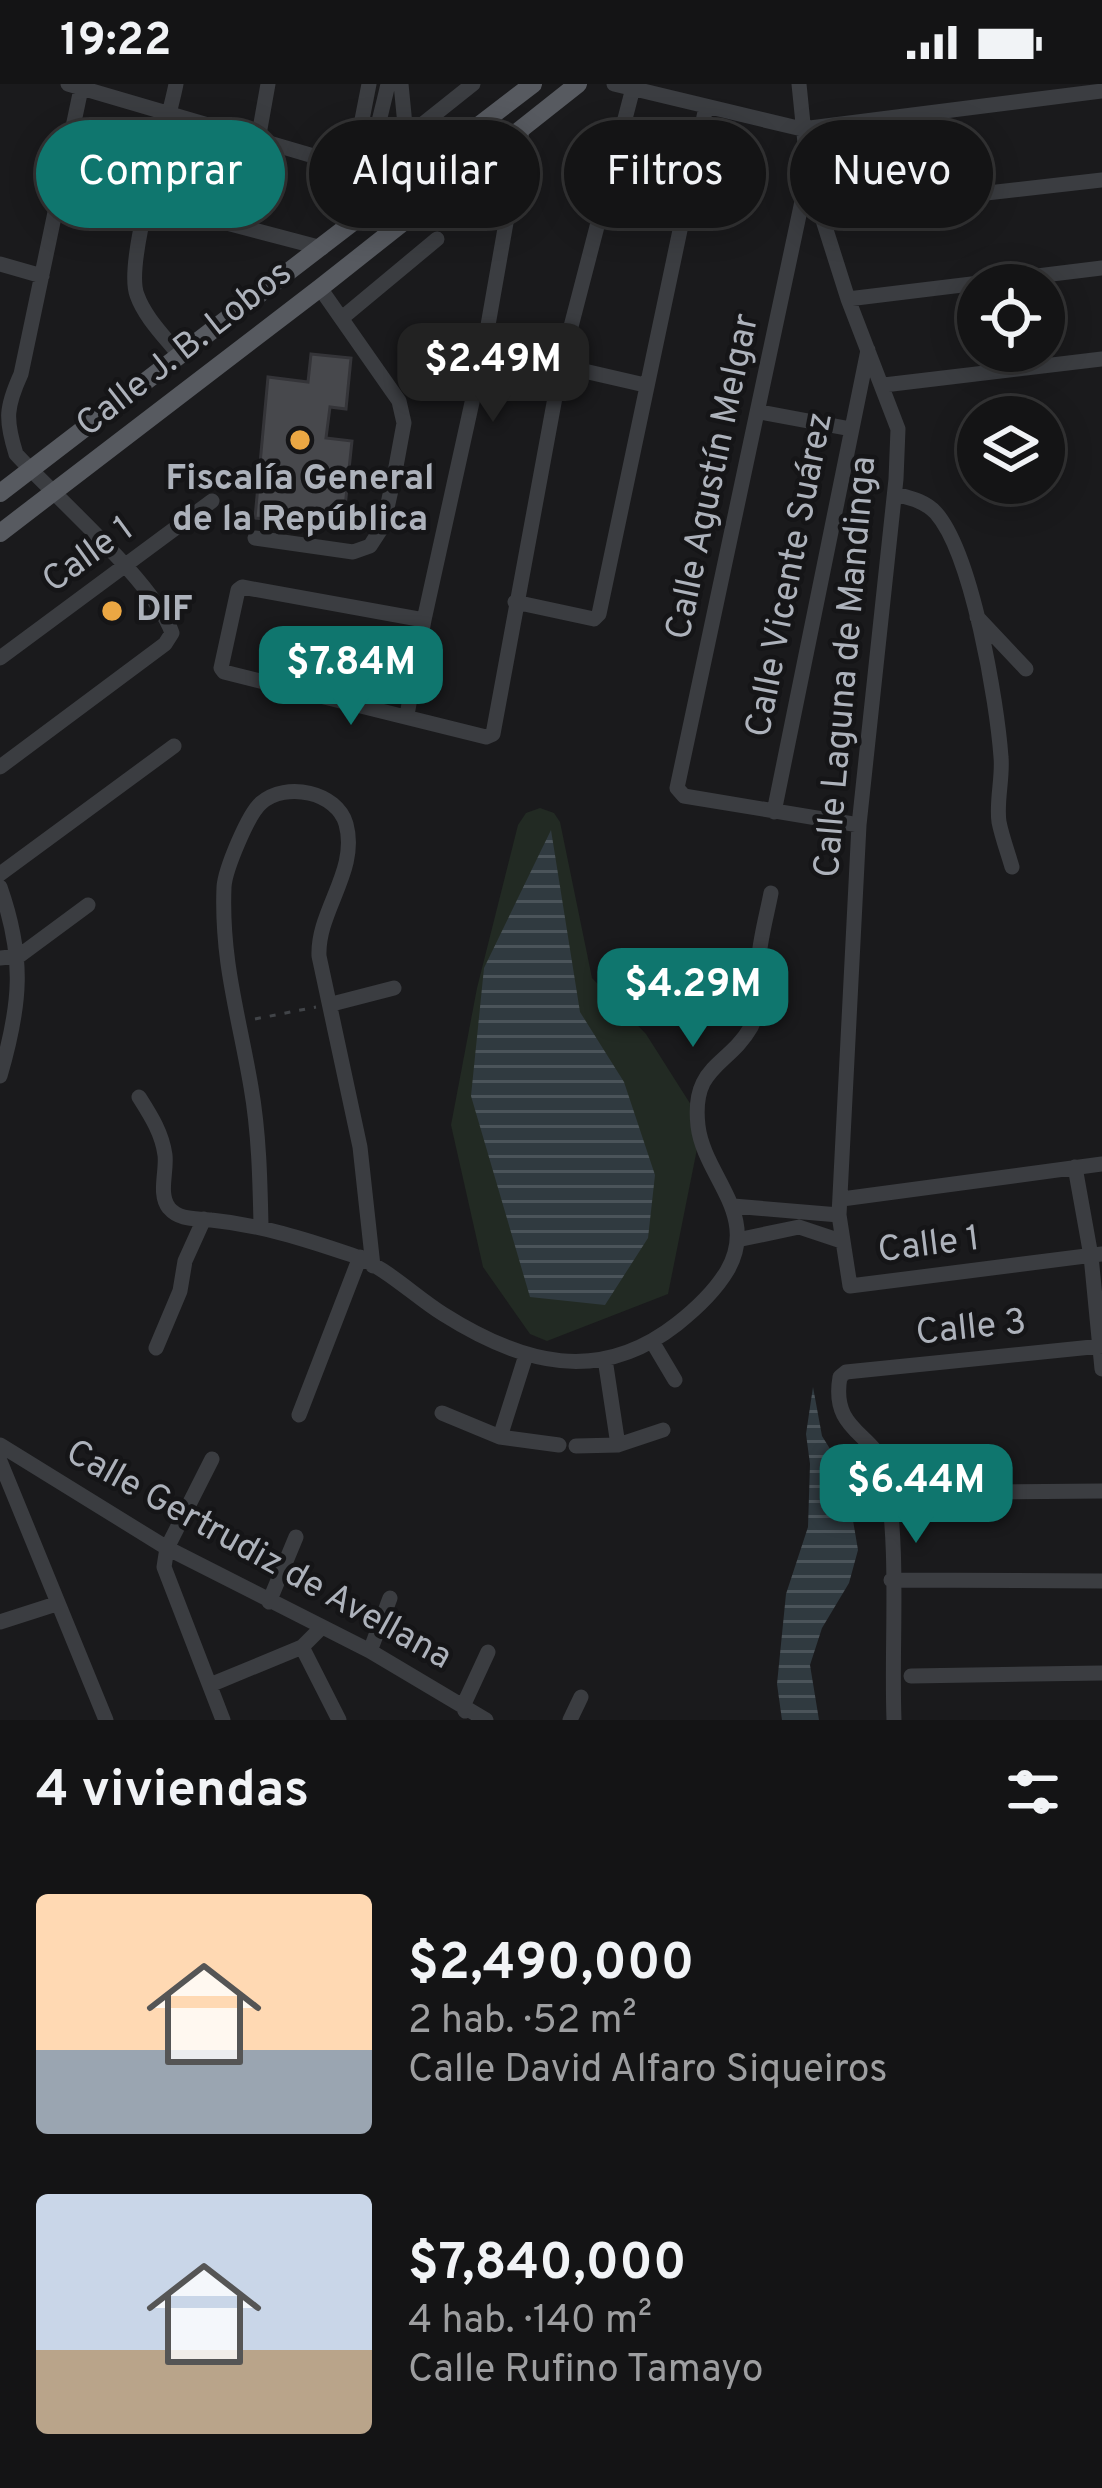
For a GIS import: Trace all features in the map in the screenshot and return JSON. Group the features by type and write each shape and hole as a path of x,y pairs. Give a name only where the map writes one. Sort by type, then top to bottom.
{"main road":[{"name":"Calle J. B. Lobos","path":"486,120 533,84"},
{"name":"Calle J. B. Lobos","path":"532,120 578,84"},
{"name":"Calle J. B. Lobos","path":"0,493 347,228"},
{"name":"Calle J. B. Lobos","path":"0,532 396,228"}],"street":[{"path":"169,120 176,84"},
{"path":"262,120 268,84"},
{"path":"361,120 369,84"},
{"path":"380,120 388,84"},
{"path":"401,84 405,120"},
{"path":"426,120 473,84"},
{"path":"614,84 790,126"},
{"name":"Calle Laguna de Mandinga","path":"799,84 801,120"},
{"path":"0,767 73,716 172,633 126,568 16,454 8,430 8,404 21,374 77,86 185,120"},
{"path":"424,620 242,587 221,668 485,737 493,734 561,365 633,88"},
{"path":"873,120 1102,91"},
{"path":"515,602 594,619 599,614 706,107"},
{"path":"993,192 1102,180"},
{"path":"143,228 134,279 137,296 180,356"},
{"path":"246,228 322,248"},
{"path":"407,715 506,228"},
{"name":"Calle Agustín Melgar","path":"774,812 678,793 796,228"},
{"name":"Calle Laguna de Mandinga","path":"828,228 848,299 898,429 859,824 841,1207"},
{"path":"342,318 437,238"},
{"path":"0,265 42,276"},
{"path":"848,299 1102,268"},
{"path":"255,538 353,552 370,546 383,526 404,423 399,401 320,288"},
{"path":"484,348 646,385"},
{"name":"Calle Vicente Suárez","path":"774,812 868,350"},
{"path":"884,385 1102,359"},
{"path":"760,412 851,429"},
{"path":"895,494 920,500 946,528 975,615 1001,759 999,820 1012,867"},
{"name":"Calle 1","path":"0,658 212,501"},
{"path":"975,615 1026,669"},
{"path":"0,874 174,746"},
{"path":"261,1225 251,1086 227,976 224,880 261,803 277,795 303,792 328,799 340,811 347,829 339,892 320,925 319,956 360,1147 367,1262 299,1415"},
{"path":"774,812 859,824"},
{"path":"0,887 19,956 0,1076"},
{"path":"139,1097 158,1129 165,1155 167,1206 187,1219 261,1225 367,1262 445,1316 526,1355 562,1360 622,1356 653,1343 689,1315 730,1265 736,1240 733,1206 698,1130 698,1101 706,1073 742,1039 754,1019 771,893"},
{"path":"0,958 19,956 88,905"},
{"path":"332,1004 394,988"},
{"path":"736,1240 841,1207 1102,1164"},
{"path":"1075,1167 1097,1255 1102,1369"},
{"path":"733,1206 798,1220 841,1241"},
{"name":"Calle 1","path":"841,1207 841,1241 850,1286 1097,1255"},
{"path":"156,1348 204,1219"},
{"path":"653,1343 675,1380"},
{"name":"Calle 3","path":"889,1493 880,1456 847,1424 837,1382 846,1372 1101,1346"},
{"path":"500,1437 526,1355"},
{"path":"605,1359 618,1445"},
{"path":"442,1413 500,1437 567,1446 618,1445 663,1430"},
{"name":"Calle Gertrudiz de Avellana","path":"0,1444 167,1548 370,1651 466,1713 486,1720"},
{"path":"212,1460 167,1548 164,1567 223,1720"},
{"path":"0,1461 106,1720"},
{"path":"894,1720 889,1493 1102,1491"},
{"path":"269,1602 296,1537"},
{"path":"891,1580 1102,1581"},
{"path":"370,1651 390,1598"},
{"path":"0,1622 56,1604"},
{"path":"210,1684 302,1647 320,1629"},
{"path":"302,1647 339,1720"},
{"path":"466,1713 488,1652"},
{"path":"911,1676 1102,1673"},
{"path":"570,1720 581,1697"}],"path":[{"path":"236,1023 332,1004"}],"shaded area":[{"path":"540,808 554,813 560,822 592,978 646,1034 698,1116 701,1129 668,1294 547,1341 530,1334 483,1267 451,1125 477,988 518,825 526,813"},
{"path":"551,830 580,1012 624,1082 655,1175 648,1238 605,1305 530,1297 471,1096 484,968"},
{"path":"813,1387 822,1436 845,1473 858,1550 849,1583 822,1628 810,1665 819,1720 782,1720 777,1684 786,1594 808,1527 806,1434"}],"building":[{"name":"Fiscalía General de la República","path":"311,354 351,358 346,409 330,407 326,438 352,441 343,526 255,518 268,377 308,382"}],"place":[{"name":"Fiscalía General de la República","path":"300,440"},
{"name":"DIF","path":"112,611"}]}
